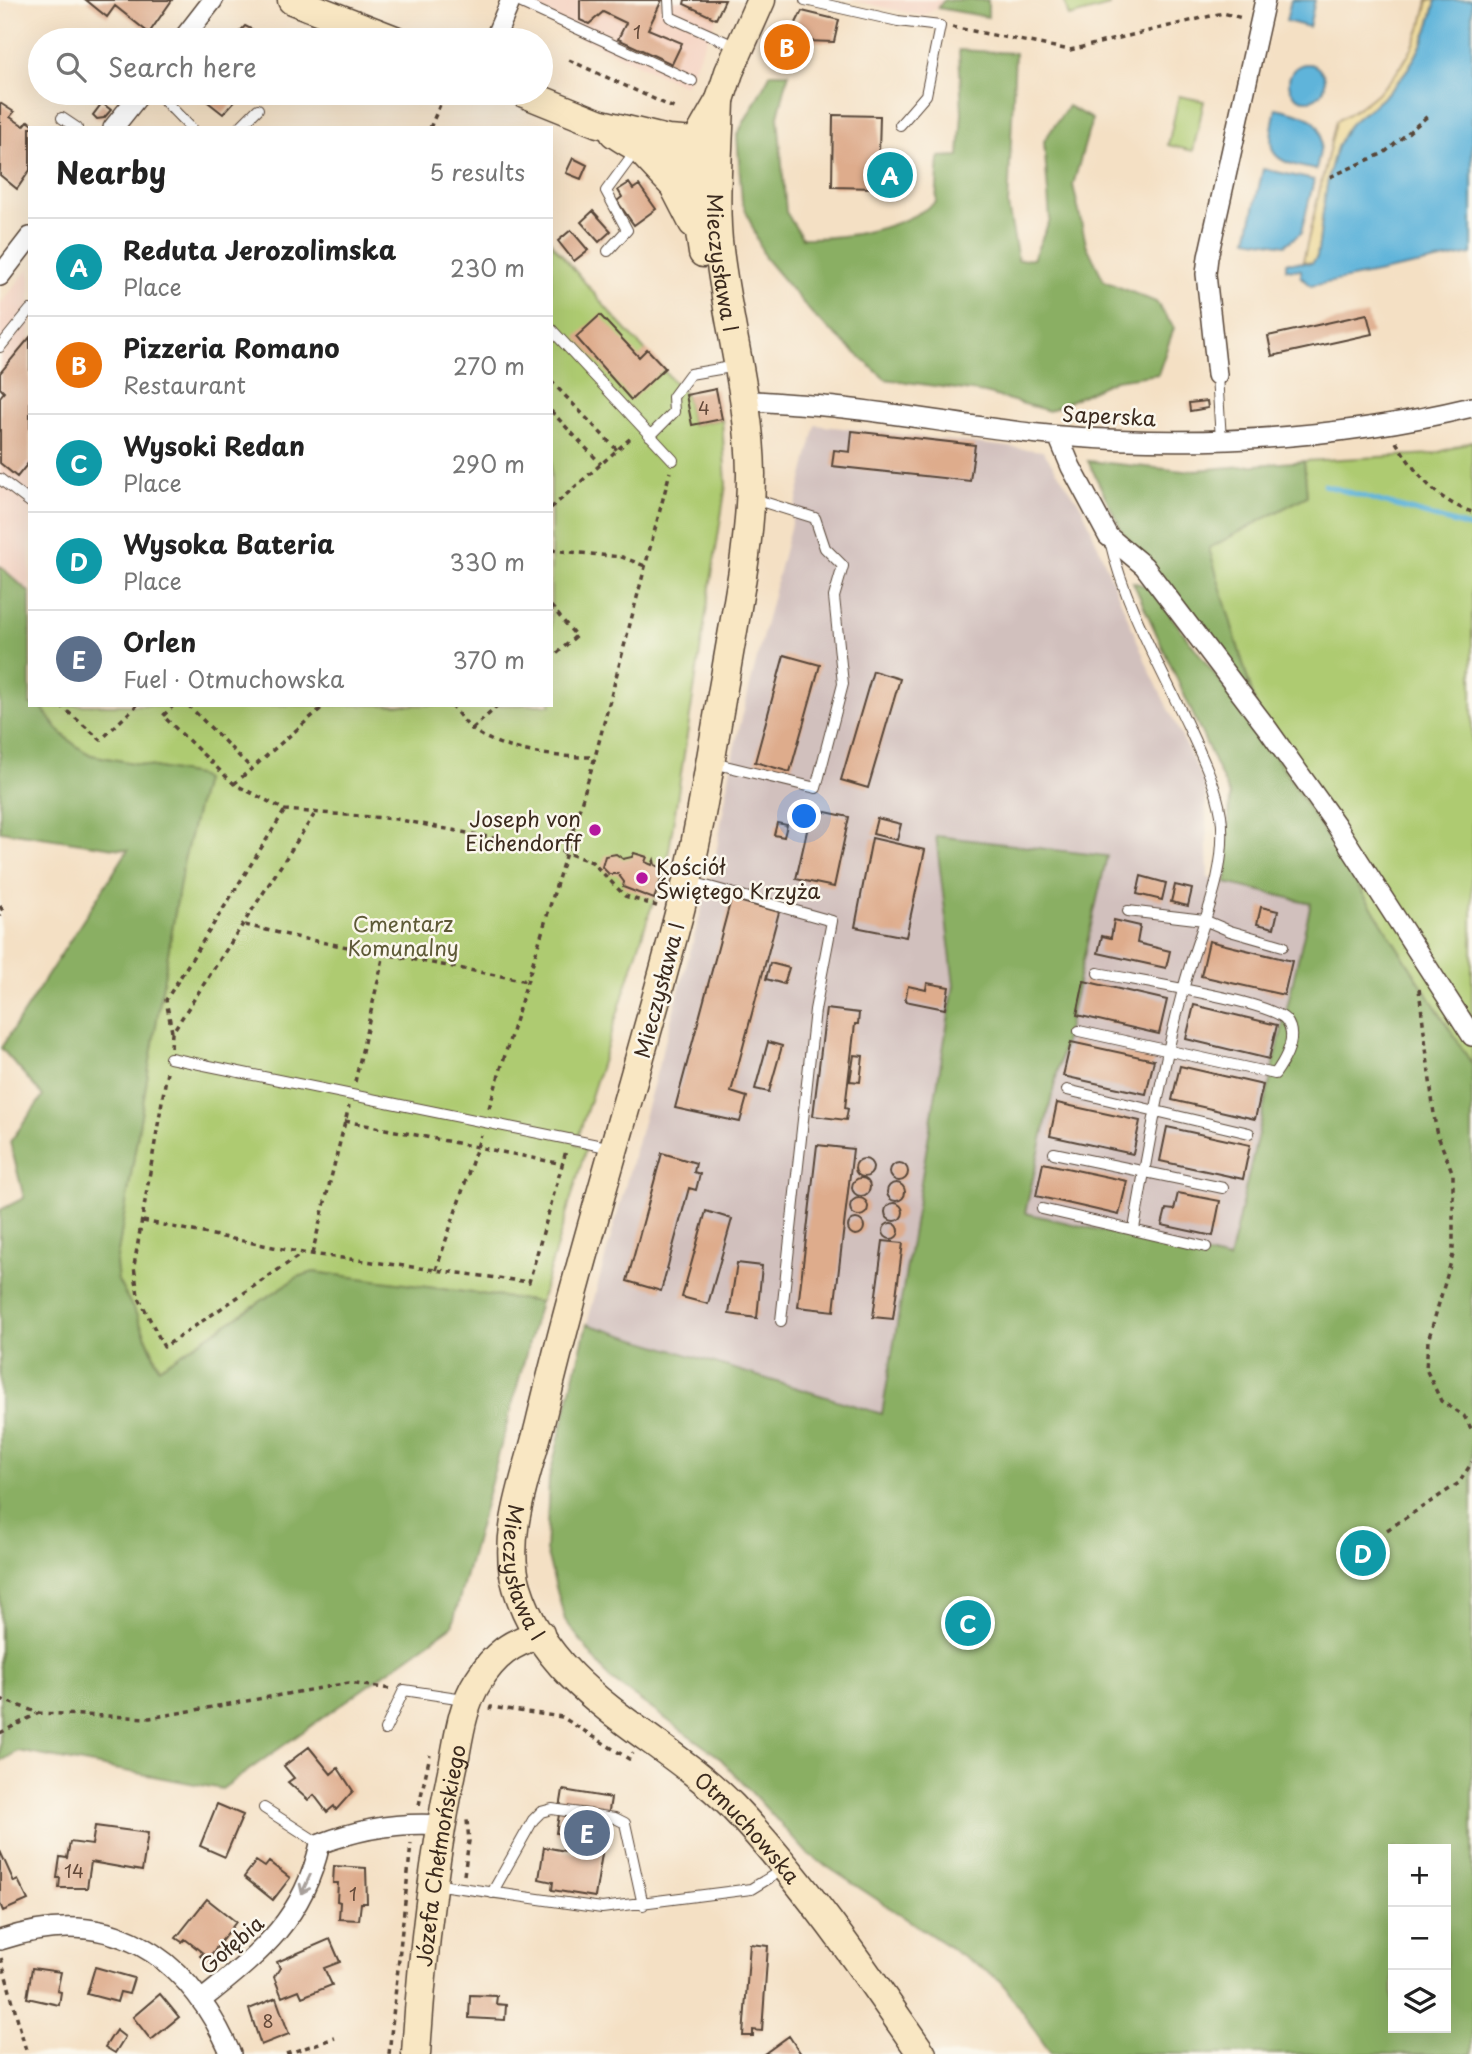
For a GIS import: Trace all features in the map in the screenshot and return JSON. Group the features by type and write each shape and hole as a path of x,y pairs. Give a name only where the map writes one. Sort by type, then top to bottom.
{"main road":[{"path":"292,0 364,28"},
{"path":"703,154 739,48 761,0"},
{"path":"553,105 598,123 668,139 703,154"},
{"path":"598,123 640,151 674,186 701,242"},
{"path":"640,151 669,162 703,154"},
{"name":"Mieczysława I","path":"703,154 701,242 719,324 737,366"},
{"name":"Mieczysława I","path":"540,1634 530,1570 526,1481 562,1332 688,881 743,569 751,468 743,400 703,154"},
{"name":"Józefa Chełmońskiego","path":"416,2054 441,1825 478,1709 479,1680 512,1642 540,1634"},
{"name":"Otmuchowska","path":"540,1634 557,1662 579,1685 622,1721 702,1777 737,1811 870,1979 922,2054"}],"street":[{"path":"191,28 213,0"},
{"path":"500,28 513,0"},
{"path":"1217,375 1206,274 1208,257 1265,0"},
{"path":"115,126 131,105"},
{"path":"0,276 28,240"},
{"name":"Saperska","path":"743,400 843,408 1058,436 1186,442 1384,424 1472,407"},
{"path":"1058,436 1071,467 1108,536 1144,566 1267,728 1336,825 1472,1036"},
{"path":"320,1844 368,1829 415,1823 441,1825"},
{"name":"Gołębia","path":"203,1999 266,1948 282,1929 315,1865 320,1844"},
{"path":"0,1940 18,1934 58,1930 94,1931 126,1939 173,1966 203,1999 231,2054"}],"lane":[{"path":"513,0 692,81"},
{"path":"669,0 670,17 739,48"},
{"path":"805,0 898,21 940,26 926,95 900,125"},
{"path":"169,105 189,126"},
{"path":"241,126 258,109"},
{"path":"62,118 74,126"},
{"path":"608,251 627,230 606,191 640,151"},
{"path":"0,347 28,312"},
{"path":"553,331 673,460"},
{"path":"646,432 674,412 673,397 690,374 737,366"},
{"path":"1217,375 1221,440"},
{"path":"0,479 28,500"},
{"path":"710,762 816,788 843,684 834,597 843,566 825,548 815,518 750,498"},
{"path":"1108,536 1118,574 1214,787 1221,816 1217,880 1183,987 1168,1050 1134,1229"},
{"path":"688,881 832,921 815,1010 781,1321"},
{"path":"1128,911 1204,920 1283,946"},
{"path":"1079,1031 1275,1074 1287,1057 1291,1039 1288,1023 1277,1011 1207,996 1183,987 1154,986 1098,973"},
{"path":"170,1058 615,1149"},
{"path":"1067,1090 1249,1133"},
{"path":"1054,1153 1223,1188"},
{"path":"1042,1209 1206,1247"},
{"path":"385,1730 404,1690 478,1709"},
{"path":"264,1808 320,1844"},
{"path":"492,1893 533,1821 552,1809 615,1818 625,1822 643,1905"},
{"path":"433,1884 602,1908 643,1905 751,1889 784,1868"}],"path":[{"path":"940,26 972,29 1070,50 1223,13 1260,22"},
{"path":"569,60 678,110"},
{"path":"431,126 440,105"},
{"path":"1330,177 1384,153 1429,115"},
{"path":"553,383 617,450"},
{"path":"553,413 601,464"},
{"path":"1384,424 1409,463 1437,494 1457,507 1472,512"},
{"path":"553,506 617,450 646,432"},
{"path":"436,1270 477,1147 564,852 595,757 673,460"},
{"path":"553,550 622,557 645,566"},
{"path":"553,608 576,636 553,657"},
{"path":"62,707 101,740 135,707"},
{"path":"172,707 163,716 234,784 285,810 314,815 331,812 396,819 564,852 592,862 625,897 680,912"},
{"path":"190,707 252,769"},
{"path":"234,784 323,707"},
{"path":"453,707 472,729 493,740 560,758 595,757"},
{"path":"472,729 497,707"},
{"path":"285,810 166,1000 172,1033 170,1058 154,1140 144,1221 134,1266 138,1296 164,1347 303,1253"},
{"path":"172,1033 245,925 314,815"},
{"path":"0,905 3,911 0,916"},
{"path":"245,925 527,981"},
{"path":"1425,965 1418,995 1436,1131 1453,1174 1453,1255 1428,1341 1426,1369 1441,1401 1464,1416 1472,1430"},
{"path":"345,1121 563,1164"},
{"path":"144,1221 303,1253 529,1282 570,1139"},
{"path":"1387,1530 1459,1483 1472,1462"},
{"path":"0,1699 39,1713 150,1718 349,1683 404,1690"},
{"path":"478,1709 491,1707 562,1717 629,1759"},
{"path":"0,1733 39,1713"},
{"path":"0,1955 27,2054"},
{"path":"286,2054 335,2038"}],"shaded area":[{"path":"527,0 725,0 685,86 523,11"},
{"path":"851,0 944,0 938,8 922,16"},
{"path":"28,270 28,591 0,566 0,305"},
{"path":"816,425 1043,451 1082,507 1149,669 1205,785 1208,878 1311,902 1229,1260 1025,1213 1107,856 936,836 954,985 882,1414 587,1324 714,865 734,749"}],"green space":[{"path":"944,0 988,0 988,17 938,8"},
{"path":"1064,0 1108,0 1109,6 1069,17"},
{"path":"959,50 1015,53 1008,206 1018,260 1033,259 1050,220 1044,141 1068,106 1092,119 1073,185 1086,244 1104,281 1156,302 1174,328 1158,374 1115,380 1049,411 985,393 885,379 815,317 765,258 742,201 737,135 771,73 789,73 778,116 786,212 802,238 837,237 890,226 936,202 939,157 959,156 962,113"},
{"path":"1179,96 1204,101 1193,151 1168,145"},
{"name":"Cmentarz Komunalny","path":"553,244 608,310 686,395 692,425 722,419 726,485 666,870 650,911 576,1144 586,1148 540,1302 314,1272 298,1277 160,1368 118,1281 116,1264 183,864 204,780 196,775 91,755 76,746 42,707 553,707"},
{"path":"1472,441 1472,1064 1268,745 1208,548 1307,496 1304,461 1434,454"},
{"path":"1088,461 1185,471 1304,461 1307,496 1209,548 1253,698 1155,568 1123,533"},
{"path":"0,566 28,591 28,707 42,707 62,734 91,755 196,775 204,780 183,864 116,1264 118,1281 137,1316 159,1368 298,1277 314,1272 540,1302 452,1626 222,1789 18,1751 0,1762 0,1210 24,1198 10,1142 43,1096 1,1048 128,850 0,831"},
{"path":"1133,582 1149,587 1268,745 1472,1064 1472,2054 1051,2054 1001,1981 808,1854 719,1757 610,1679 565,1620 546,1551 549,1479 587,1324 882,1414 954,985 936,836 1107,856 1025,1213 1229,1260 1311,903 1226,883 1230,796"}],"sand":[{"path":"1428,0 1436,0 1422,42 1409,67 1391,90 1350,124 1340,141 1326,190 1317,257 1312,263 1303,261 1336,121 1370,99 1397,72 1416,39"}],"water":[{"path":"1291,0 1315,0 1309,27 1286,21"},
{"path":"1436,0 1472,0 1472,254 1311,286 1301,276 1301,270 1286,269 1286,262 1312,263 1317,257 1329,173 1339,142 1350,124 1401,79 1423,42"},
{"path":"1307,64 1319,70 1325,82 1319,94 1307,100 1295,94 1289,82 1295,70"},
{"path":"1276,108 1304,116 1318,126 1321,143 1316,170 1288,163 1274,153 1271,136"},
{"path":"1263,169 1314,180 1301,233 1285,245 1247,239"}],"building":[{"path":"86,0 172,0 152,28 143,28 115,6 107,17"},
{"path":"580,0 662,0 648,29 682,43 672,64 618,39 626,23 603,12 589,24 580,20"},
{"path":"685,0 725,0 716,19 684,4"},
{"path":"802,11 839,20 834,42 805,41 790,35"},
{"path":"785,39 794,44 788,55 779,50"},
{"path":"0,103 14,112 10,117 24,126 28,121 34,126 28,126 28,173 17,189 0,175"},
{"path":"100,105 111,110 104,118 97,119 93,115"},
{"path":"212,105 231,105 223,114"},
{"path":"833,115 880,116 878,188 832,187"},
{"path":"573,158 587,165 581,179 566,173"},
{"path":"629,183 633,189 639,185 656,209 634,225 617,201 622,197 618,190"},
{"path":"593,211 611,231 599,242 581,222"},
{"path":"571,230 588,250 574,261 558,241"},
{"path":"1367,314 1372,334 1272,356 1268,336"},
{"path":"600,315 639,357 647,349 665,368 631,400 576,337"},
{"path":"28,339 28,463 17,477 0,463 0,397 4,392 0,388 0,373"},
{"path":"716,389 722,419 692,425 686,395"},
{"path":"1207,401 1208,408 1190,411 1189,403"},
{"path":"852,431 975,445 970,481 832,466 834,450 850,452"},
{"path":"784,655 820,665 790,772 755,762"},
{"path":"873,671 900,679 868,788 841,780"},
{"path":"812,809 849,817 834,887 796,879"},
{"path":"877,818 901,824 897,840 873,834"},
{"path":"777,823 787,825 784,837 774,835"},
{"path":"872,838 925,850 906,937 855,927"},
{"name":"Kościół Świętego Krzyża","path":"634,853 647,857 645,862 652,865 654,860 655,865 662,868 667,864 654,899 623,887 624,882 618,874 609,874 602,867 605,856 616,854 623,859 632,857"},
{"path":"1141,876 1166,883 1162,900 1137,894"},
{"path":"1175,885 1192,889 1188,906 1171,902"},
{"path":"731,899 779,912 731,1092 747,1097 740,1122 675,1108"},
{"path":"1261,907 1278,911 1274,928 1257,924"},
{"path":"1114,920 1140,926 1137,943 1170,951 1166,968 1098,953 1102,936 1111,938"},
{"path":"1209,941 1292,961 1284,995 1201,976"},
{"path":"770,963 789,968 784,984 766,979"},
{"path":"1084,981 1167,1000 1159,1034 1077,1015"},
{"path":"927,983 949,987 945,1009 905,1001 908,986 926,990"},
{"path":"1194,1005 1277,1025 1269,1059 1186,1039"},
{"path":"826,1009 859,1013 858,1024 855,1024 845,1108 848,1109 846,1120 813,1116"},
{"path":"768,1042 782,1046 769,1092 755,1089"},
{"path":"1071,1042 1154,1060 1146,1094 1063,1076"},
{"path":"854,1055 863,1056 860,1082 850,1081"},
{"path":"1180,1066 1263,1085 1255,1119 1172,1100"},
{"path":"1057,1103 1140,1121 1133,1154 1050,1136"},
{"path":"1167,1127 1250,1145 1243,1179 1160,1161"},
{"path":"817,1145 853,1149 834,1311 798,1307"},
{"path":"662,1153 696,1163 694,1172 700,1174 696,1190 689,1188 661,1291 627,1281"},
{"path":"864,1159 870,1162 873,1168 870,1174 864,1177 858,1174 855,1168 858,1162"},
{"path":"899,1163 905,1166 908,1172 905,1178 899,1181 893,1178 890,1172 893,1166"},
{"path":"1043,1163 1127,1181 1119,1215 1036,1196"},
{"path":"861,1178 867,1181 870,1187 867,1193 861,1196 855,1193 852,1187 855,1181"},
{"path":"896,1183 902,1186 905,1192 902,1198 896,1201 890,1198 887,1192 890,1186"},
{"path":"1178,1193 1220,1201 1213,1236 1162,1225 1166,1209 1174,1210"},
{"path":"859,1198 865,1201 868,1207 865,1213 859,1216 853,1213 850,1207 853,1201"},
{"path":"894,1203 900,1206 903,1212 900,1218 894,1221 888,1218 885,1212 888,1206"},
{"path":"706,1211 732,1219 708,1304 682,1297"},
{"path":"853,1219 859,1219 864,1227 862,1233 853,1235 848,1230 848,1224"},
{"path":"888,1223 894,1223 899,1231 897,1237 888,1239 883,1234 883,1228"},
{"path":"883,1241 903,1243 893,1319 873,1317"},
{"path":"737,1263 762,1266 757,1318 729,1314"},
{"path":"309,1747 331,1774 338,1768 353,1791 336,1810 334,1806 327,1812 314,1795 308,1800 288,1782 294,1778 284,1766"},
{"path":"563,1790 611,1798 595,1897 552,1890 553,1882 539,1879 544,1847 576,1853 579,1837 556,1833"},
{"path":"217,1804 243,1815 225,1857 200,1846"},
{"path":"95,1826 148,1833 142,1871 91,1862 87,1888 59,1888 60,1878 57,1878 60,1857 67,1858 70,1842 92,1845"},
{"path":"0,1851 14,1882 18,1880 28,1900 3,1911 0,1904"},
{"path":"256,1861 265,1867 269,1862 290,1878 273,1900 244,1877"},
{"path":"334,1866 366,1868 367,1903 361,1903 359,1920 339,1919 338,1883 333,1883"},
{"path":"207,1899 236,1922 206,1961 200,1956 203,1953 185,1939 182,1942 176,1938"},
{"path":"330,1939 340,1962 324,1968 332,1985 302,1997 299,1990 282,1997 274,1977 280,1968 277,1962"},
{"path":"750,1944 768,1946 762,2031 753,2030 753,2036 743,2036"},
{"path":"95,1967 134,1978 129,1994 120,1992 117,2002 87,1994"},
{"path":"32,1968 61,1972 57,1991 61,1992 59,2005 27,1998"},
{"path":"160,1994 179,2017 151,2040 133,2017"},
{"path":"470,1995 497,1996 496,2004 506,2005 505,2020 469,2018"},
{"path":"276,1998 289,2034 261,2045 249,2009"},
{"path":"116,2030 125,2037 115,2053 105,2047"},
{"path":"789,2036 801,2054 764,2054"}],"waterway":[{"path":"1324,485 1472,528"}],"place":[{"name":"Pizzeria Romano","path":"787,47"},
{"name":"Reduta Jerozolimska","path":"890,175"},
{"name":"Joseph von Eichendorff","path":"595,830"},
{"name":"Kościół Świętego Krzyża","path":"642,878"},
{"name":"Wysoka Bateria","path":"1363,1553"},
{"name":"Wysoki Redan","path":"968,1623"},
{"name":"Orlen","path":"587,1833"}]}
